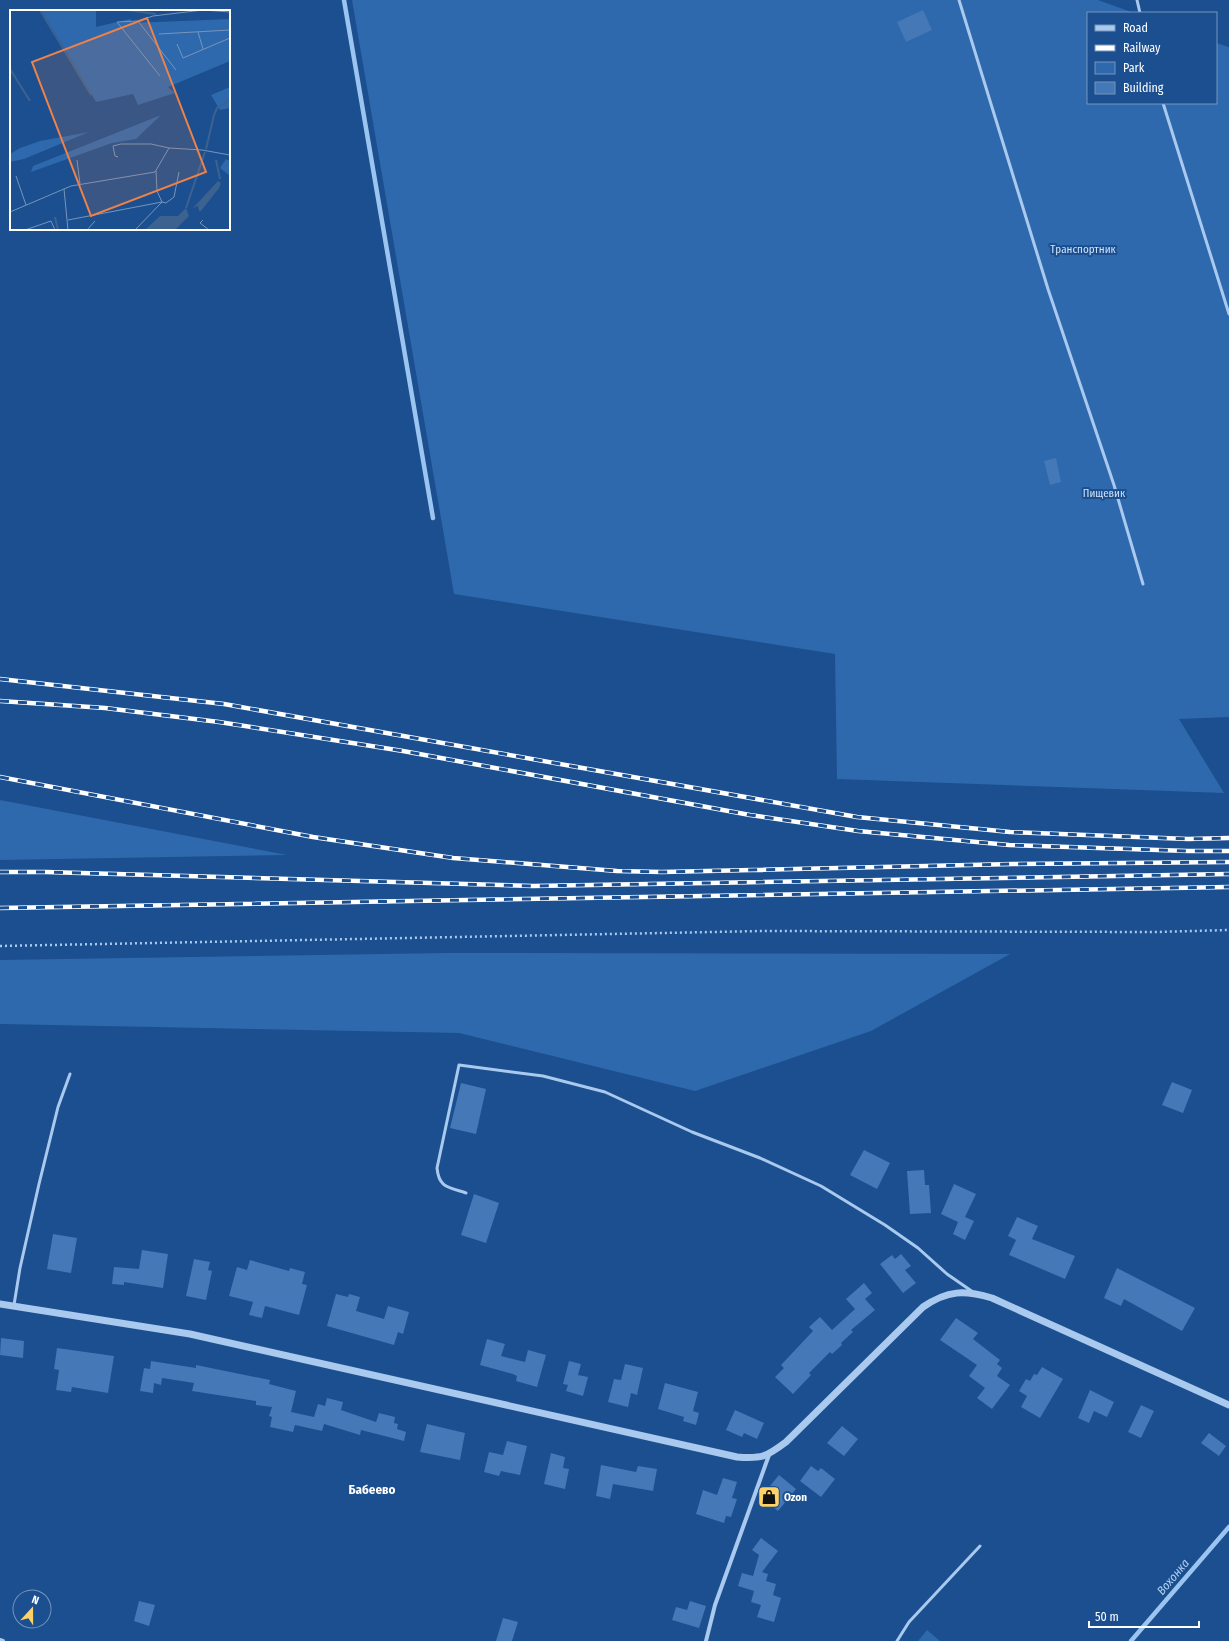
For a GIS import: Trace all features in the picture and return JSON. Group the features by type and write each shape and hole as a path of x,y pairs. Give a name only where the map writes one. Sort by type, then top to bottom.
{"street":[{"path":"0,1304 190,1334 737,1456 754,1458 769,1455 786,1442 923,1307 938,1297 953,1293 975,1293 992,1298 1229,1405"},
{"path":"706,1641 715,1605 769,1455"}],"lane":[{"path":"959,0 1048,289 1114,485 1143,584"},
{"path":"1137,0 1140,12"},
{"path":"1163,104 1229,314"},
{"path":"466,1193 444,1185 438,1179 437,1168 459,1065 543,1076 605,1092 692,1132 760,1158 821,1186 885,1225 918,1248 947,1274 975,1293"},
{"path":"14,1305 20,1268 41,1176 58,1107 70,1074"},
{"path":"897,1641 909,1622 980,1546"}],"path":[{"path":"0,946 763,931 1156,932 1229,930"}],"green space":[{"path":"352,0 1098,0 1131,12 1087,12 1087,104 1217,104 1217,43 1229,47 1229,717 1179,719 1224,793 837,779 835,654 454,594"},
{"path":"0,800 287,855 0,860"},
{"path":"447,953 1010,954 871,1031 695,1091 459,1033 0,1024 0,960"},
{"path":"927,1630 940,1641 918,1641"}],"building":[{"path":"923,10 932,30 906,42 897,22"},
{"path":"1056,458 1061,482 1050,485 1044,461"},
{"path":"1172,1082 1192,1090 1183,1113 1162,1105"},
{"path":"461,1083 486,1089 476,1134 450,1128"},
{"path":"864,1150 890,1163 877,1189 850,1175"},
{"path":"924,1170 925,1185 929,1185 931,1213 910,1214 907,1171"},
{"path":"954,1184 976,1194 965,1217 974,1221 965,1240 953,1234 958,1222 941,1214"},
{"path":"474,1194 499,1203 486,1243 461,1235"},
{"path":"1017,1217 1038,1226 1032,1239 1075,1256 1065,1279 1009,1255 1016,1240 1008,1236"},
{"path":"53,1234 77,1238 71,1273 47,1269"},
{"path":"142,1250 168,1254 163,1288 124,1282 124,1285 112,1284 114,1267 139,1269"},
{"path":"901,1254 911,1266 905,1270 916,1283 903,1293 880,1264 892,1255 895,1259"},
{"path":"194,1259 210,1262 208,1270 212,1271 206,1300 186,1296"},
{"path":"250,1260 289,1271 290,1268 305,1272 302,1284 307,1285 299,1315 265,1306 262,1318 249,1315 253,1302 229,1296 237,1267 247,1270"},
{"path":"1117,1268 1195,1308 1182,1331 1124,1299 1121,1306 1104,1298"},
{"path":"864,1283 872,1293 865,1299 875,1310 851,1330 853,1332 841,1343 842,1345 832,1354 830,1352 809,1373 811,1375 793,1394 775,1377 784,1368 781,1365 813,1331 809,1327 820,1317 832,1330 855,1309 846,1299"},
{"path":"336,1294 348,1297 349,1294 360,1297 356,1311 384,1319 388,1306 409,1312 403,1334 398,1332 394,1345 327,1326"},
{"path":"956,1318 978,1333 973,1339 1000,1360 997,1364 1002,1368 997,1376 1010,1385 992,1409 977,1398 985,1388 969,1376 977,1365 940,1340"},
{"path":"1,1338 24,1341 23,1358 0,1355"},
{"path":"487,1339 505,1344 501,1356 525,1362 528,1350 546,1355 537,1387 516,1381 517,1376 513,1374 480,1365"},
{"path":"57,1348 114,1356 108,1393 72,1387 71,1392 56,1390 59,1370 54,1369"},
{"path":"151,1361 196,1368 196,1365 270,1380 269,1384 296,1391 291,1412 314,1417 318,1404 325,1406 327,1398 343,1402 341,1410 376,1422 379,1413 395,1417 394,1423 398,1424 397,1429 406,1432 404,1441 361,1430 360,1435 324,1424 322,1431 295,1425 293,1432 270,1427 272,1417 269,1416 272,1407 256,1405 256,1401 192,1391 194,1383 162,1378 161,1385 154,1383 153,1393 140,1391 144,1368 150,1369"},
{"path":"569,1361 581,1364 578,1375 588,1377 583,1396 566,1391 568,1385 563,1384"},
{"path":"625,1364 643,1368 637,1395 631,1393 628,1407 608,1402 614,1379 621,1380"},
{"path":"1042,1367 1063,1379 1040,1418 1021,1407 1027,1396 1019,1391 1026,1379 1030,1381 1034,1374 1037,1375"},
{"path":"665,1383 698,1392 693,1411 699,1413 696,1425 683,1421 684,1417 658,1409"},
{"path":"1090,1390 1114,1402 1107,1417 1094,1411 1089,1423 1078,1418"},
{"path":"1141,1405 1154,1411 1141,1438 1128,1432"},
{"path":"735,1410 764,1423 757,1439 744,1433 742,1437 726,1430"},
{"path":"427,1424 465,1433 460,1460 420,1452"},
{"path":"842,1426 858,1439 844,1456 827,1443"},
{"path":"1209,1433 1226,1446 1219,1456 1201,1443"},
{"path":"507,1441 527,1446 520,1475 501,1471 499,1476 484,1472 489,1452 503,1455"},
{"path":"551,1453 565,1457 563,1468 569,1469 565,1489 544,1484"},
{"path":"601,1465 636,1472 638,1466 657,1469 653,1491 613,1484 610,1499 596,1496"},
{"path":"811,1466 818,1471 821,1468 835,1479 821,1497 800,1481"},
{"path":"779,1475 796,1489 778,1511 761,1497"},
{"path":"723,1478 737,1482 732,1498 737,1499 731,1517 726,1516 724,1523 696,1514 703,1490 717,1495"},
{"path":"761,1538 778,1551 762,1572 768,1574 766,1581 776,1584 773,1595 781,1598 774,1622 757,1617 761,1605 751,1602 754,1591 738,1586 742,1573 753,1576 759,1555 752,1550"},
{"path":"139,1601 155,1605 149,1626 134,1621"},
{"path":"690,1601 706,1606 699,1628 672,1620 676,1607 687,1610"},
{"path":"503,1618 518,1622 512,1641 496,1641"}],"waterway":[{"path":"344,0 433,518"},
{"name":"Вохонка","path":"1131,1641 1229,1527"}],"railway":[{"path":"0,679 224,704 857,817 1010,832 1188,839 1229,838"},
{"path":"0,701 105,708 219,722 403,751 750,815 858,831 1009,845 1229,851"},
{"path":"0,777 313,837 453,858 617,871 662,872 1013,864 1229,862"},
{"path":"0,872 46,872 533,886 1229,874"},
{"path":"0,908 1229,887"}],"place":[{"name":"Ozon","path":"769,1497"}],"district":[{"name":"Бабеево","path":"372,1489"}],"park label":[{"name":"Транспортник","path":"1083,249"},
{"name":"Пищевик","path":"1104,493"}]}
